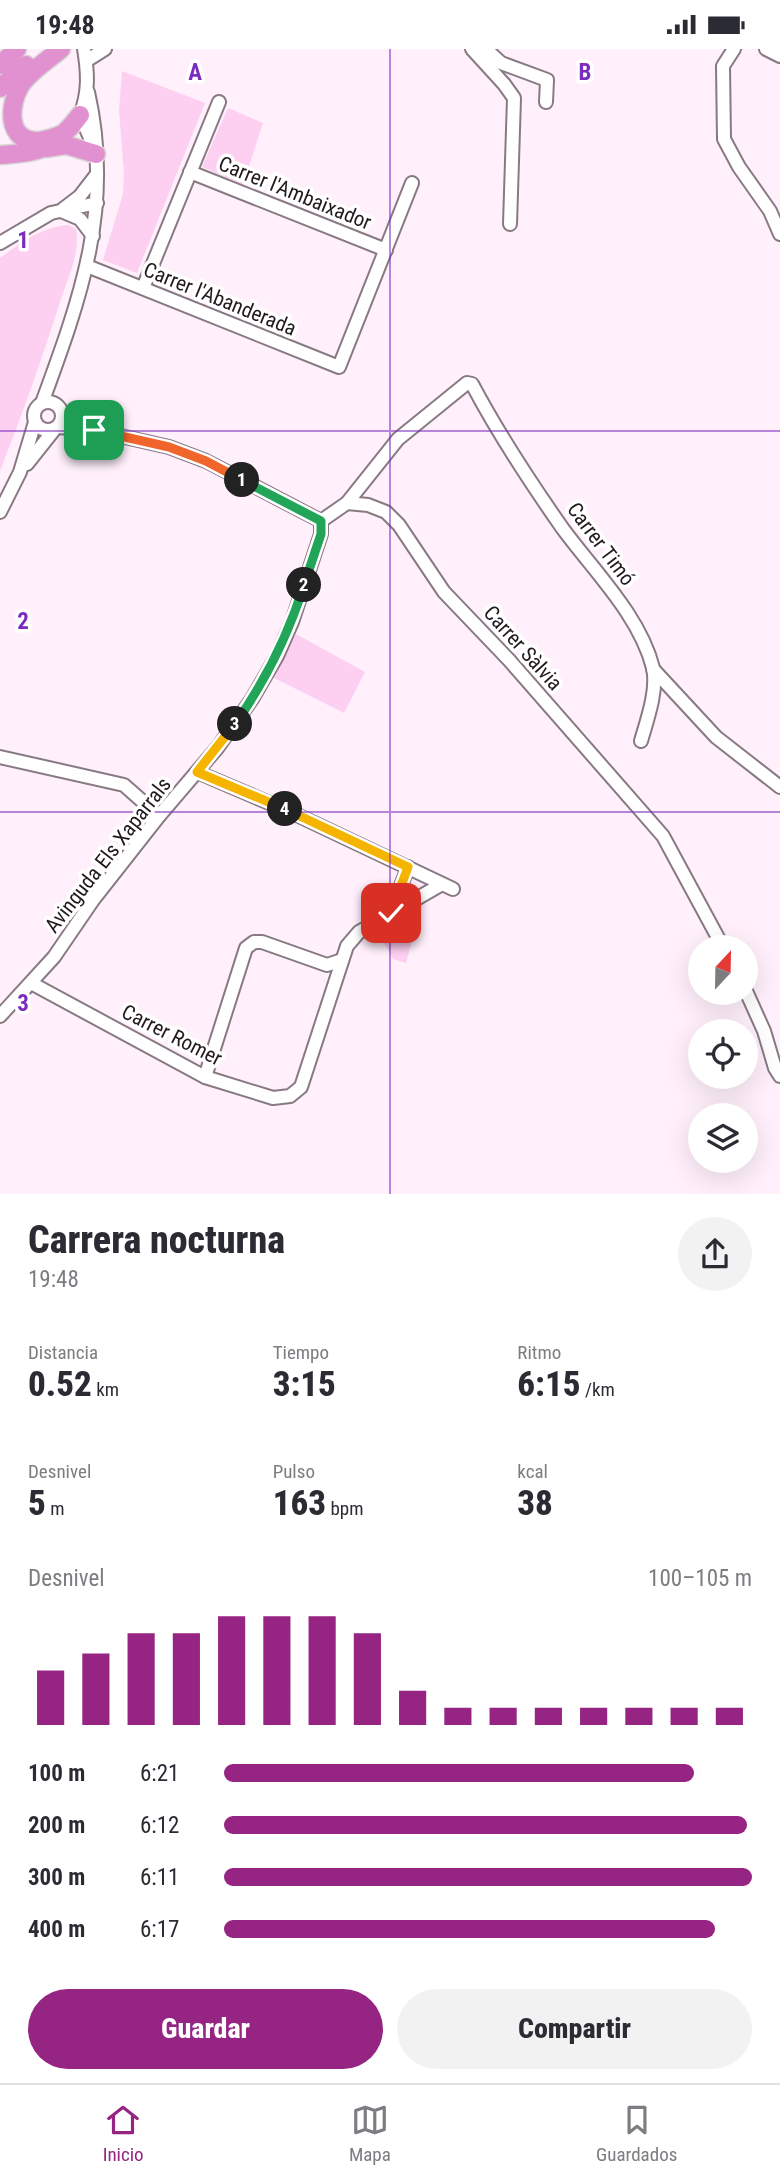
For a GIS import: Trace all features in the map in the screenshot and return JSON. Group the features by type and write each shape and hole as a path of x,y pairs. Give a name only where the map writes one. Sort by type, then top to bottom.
{"highway":[{"path":"0,65 17,49"},
{"path":"0,88 45,49"},
{"path":"61,49 22,83 13,99 11,112 12,123 27,139 37,141 64,134"},
{"path":"46,148 64,134 80,115"},
{"path":"0,155 66,145 96,154"}],"street":[{"path":"105,49 85,55 97,174 97,203 88,266 60,355 42,403 33,415 35,422 39,428 46,431 94,430 169,447 206,461 321,521 347,503"},
{"path":"472,49 505,84 514,98 510,225"},
{"path":"485,49 501,63 547,80 546,103"},
{"path":"734,49 723,66 724,139 739,167 770,211 780,234"},
{"path":"766,49 780,56"},
{"path":"88,92 80,115 96,154"},
{"path":"143,288 219,102"},
{"name":"Carrer l'Ambaixador","path":"190,172 386,250"},
{"path":"61,211 80,196 97,174"},
{"path":"386,250 412,183"},
{"path":"0,243 42,218 97,203"},
{"path":"61,211 80,219 93,236"},
{"name":"Carrer l'Abanderada","path":"88,266 339,367 386,250"},
{"path":"20,473 62,419 56,388 60,355"},
{"name":"Carrer Timó","path":"347,503 398,439 467,383 472,384 513,456 565,531 619,599 643,642 653,669 654,686 641,741"},
{"path":"42,403 54,403 60,410 94,430"},
{"path":"0,512 20,473 35,422"},
{"name":"Carrer Sàlvia","path":"347,503 368,505 386,513 399,525 444,591 509,660 663,836 717,935"},
{"name":"Avinguda Els Xaparrals","path":"0,1016 54,957 93,900 218,747 252,699 277,656 292,622 321,534 321,521"},
{"path":"653,669 716,737 780,787"},
{"path":"0,757 124,785 159,816"},
{"path":"197,772 295,814 406,873 447,887 424,894 359,932 347,946 334,984"},
{"path":"406,873 412,890 424,894"},
{"path":"391,913 406,873"},
{"path":"205,1077 246,948 254,942 262,941 327,965 342,960"},
{"path":"327,965 334,984"},
{"name":"Carrer Romer","path":"31,982 205,1077 273,1098 290,1096 301,1087 334,984"},
{"path":"752,1005 780,1076"}],"shaded area":[{"path":"122,71 205,103 137,273 103,260 123,194 119,111"},
{"path":"228,108 263,123 243,185 202,167"},
{"path":"68,225 76,229 77,238 72,266 32,387 0,471 0,258 40,232"},
{"path":"296,634 365,672 344,713 272,677"},
{"path":"389,922 415,930 406,963 393,959 377,930"}],"route":[{"path":"94,430 169,447 206,461 321,521 321,534 292,622 277,656 252,699 197,772 408,867 391,913"}]}
